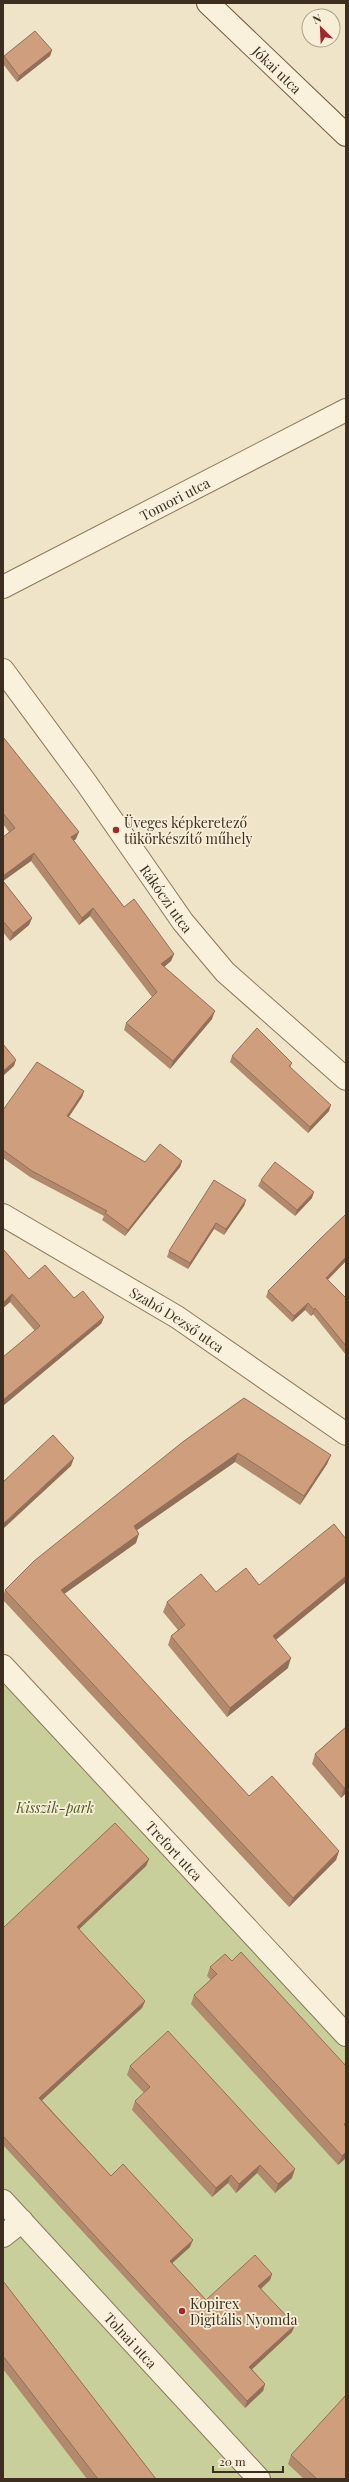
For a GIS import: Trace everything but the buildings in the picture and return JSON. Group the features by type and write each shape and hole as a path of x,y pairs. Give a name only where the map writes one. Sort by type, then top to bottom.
{"street":[{"name":"Jókai utca","path":"208,3 346,135"},
{"name":"Tomori utca","path":"3,587 346,410"},
{"name":"Rákóczi utca","path":"3,670 87,784 183,922 225,972 346,1079"},
{"name":"Szabó Dezső utca","path":"3,1215 177,1317 346,1434"},
{"name":"Trefort utca","path":"3,1666 346,2036"},
{"name":"Tolnai utca","path":"3,2201 259,2479"},
{"path":"3,2236 22,2221"}],"green space":[{"name":"Kisszik-park","path":"3,1674 346,2043 346,2479 264,2479 3,2195"},
{"path":"3,2215 246,2479 3,2479"}],"place":[{"name":"Üveges képkeretező tükörkészítő műhely","path":"116,830"},
{"name":"Kopirex Digitális Nyomda","path":"182,2311"}]}
